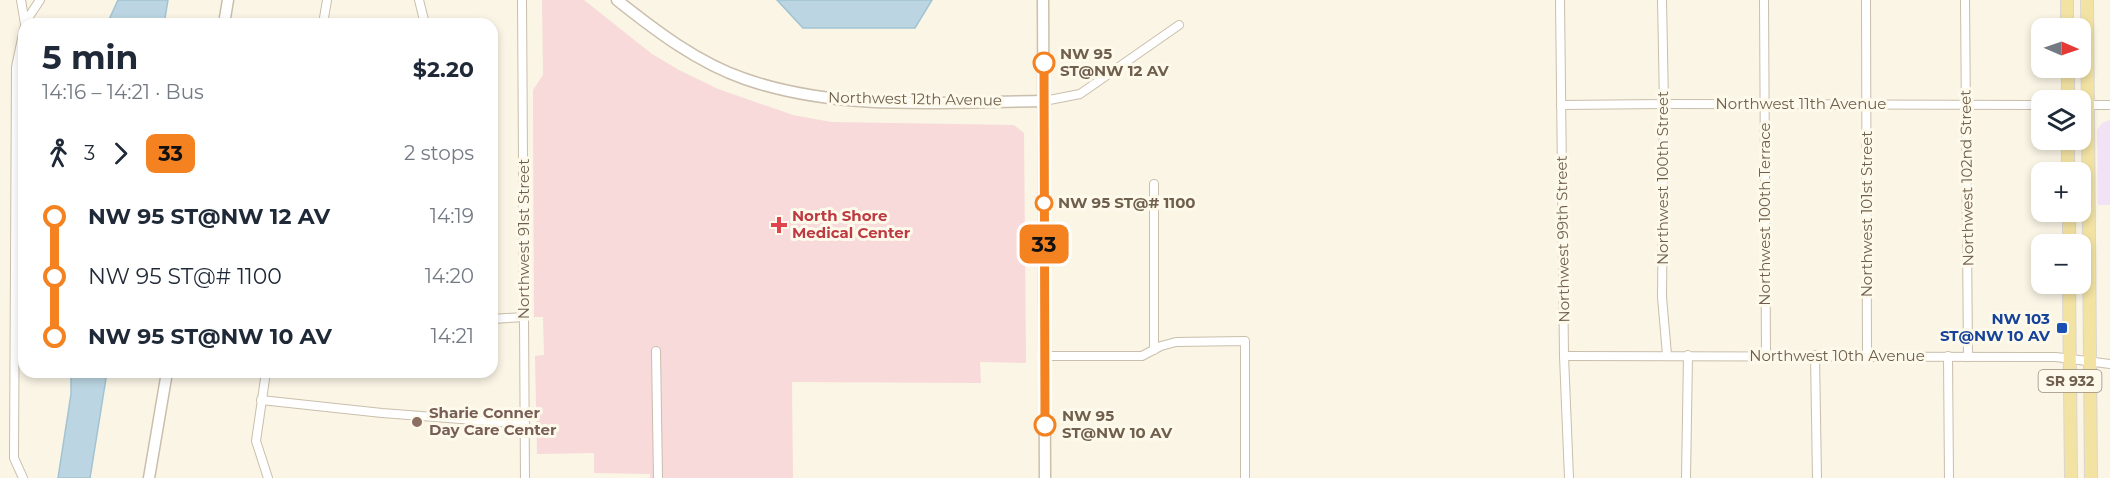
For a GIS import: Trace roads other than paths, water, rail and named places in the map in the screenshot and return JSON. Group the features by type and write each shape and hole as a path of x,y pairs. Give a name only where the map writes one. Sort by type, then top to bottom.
{"main road":[{"path":"2067,0 2067,18"},
{"name":"SR 932","path":"2084,90 2087,0"},
{"name":"SR 932","path":"2085,150 2091,361 2091,478"},
{"name":"SR 932","path":"2069,294 2071,478"}],"street":[{"path":"21,0 24,18"},
{"path":"29,18 40,0"},
{"path":"225,18 228,0"},
{"path":"324,18 327,0"},
{"path":"419,0 424,18"},
{"name":"Northwest 91st Street","path":"522,0 525,478"},
{"name":"Northwest 12th Avenue","path":"617,0 645,22 702,60 744,79 796,93 845,101 1044,101 1080,94 1179,25"},
{"path":"1043,0 1045,478"},
{"name":"Northwest 99th Street","path":"1560,0 1564,356 1569,478"},
{"name":"Northwest 100th Street","path":"1662,0 1664,104 1662,297 1667,356"},
{"name":"Northwest 100th Terrace","path":"1764,0 1766,356"},
{"name":"Northwest 101st Street","path":"1866,0 1867,356"},
{"name":"Northwest 102nd Street","path":"1965,0 1968,357"},
{"path":"18,58 16,67 14,458 23,478"},
{"name":"Northwest 11th Avenue","path":"1561,105 2031,105"},
{"path":"2091,105 2110,105"},
{"path":"1154,184 1154,350"},
{"path":"498,319 524,317"},
{"path":"1044,356 1142,356 1176,342 1245,341 1245,478"},
{"path":"656,351 658,478"},
{"name":"Northwest 10th Avenue","path":"1564,356 1948,356 2070,358 2110,364"},
{"path":"1686,478 1688,356"},
{"path":"1815,356 1817,478"},
{"path":"1948,356 1948,478"},
{"path":"149,478 166,378"},
{"path":"265,378 256,441 268,478"},
{"path":"261,400 382,413 525,424"}],"water":[{"path":"118,0 168,0 165,18 110,18"},
{"path":"777,0 932,0 915,28 803,28"},
{"path":"71,378 106,378 90,478 58,478 71,394"}],"place":[{"name":"NW 95 ST@NW 12 AV","path":"1044,63"},
{"name":"NW 95 ST@# 1100","path":"1044,203"},
{"name":"North Shore Medical Center","path":"779,225"},
{"name":"NW 103 ST@NW 10 AV","path":"2062,328"},
{"name":"Sharie Conner Day Care Center","path":"417,422"},
{"name":"NW 95 ST@NW 10 AV","path":"1045,425"}]}
